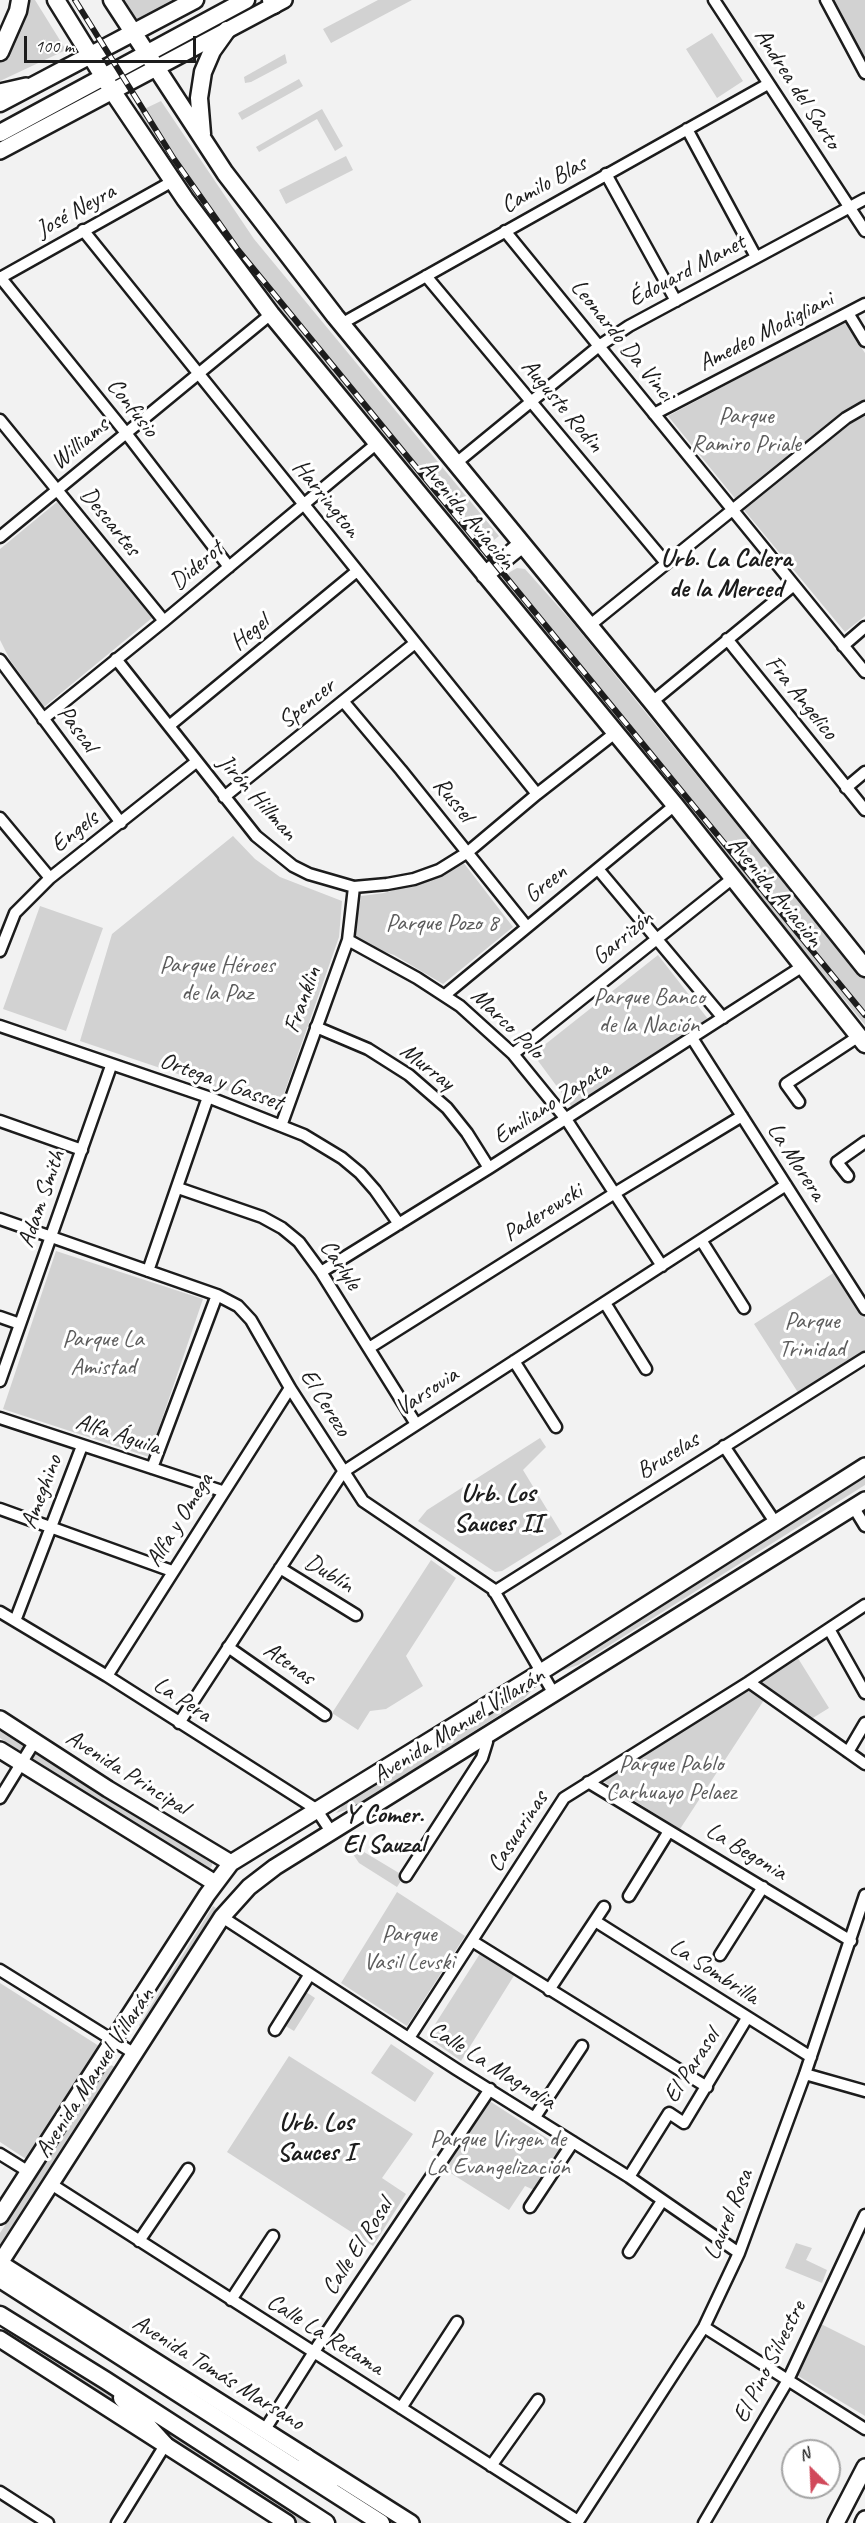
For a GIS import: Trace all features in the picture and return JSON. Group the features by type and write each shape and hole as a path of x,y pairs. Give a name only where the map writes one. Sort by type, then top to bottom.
{"main road":[{"path":"0,52 18,11 20,0"},
{"name":"Avenida Aviación","path":"56,0 200,222 271,314 675,805 862,1040"},
{"name":"Avenida Aviación","path":"112,0 232,182 341,324 652,702 865,968"},
{"path":"0,103 195,0"},
{"path":"0,151 152,61 246,0"},
{"path":"152,61 174,58 276,2"},
{"path":"202,138 199,98 203,72 212,51 227,30"},
{"path":"0,92 32,85"},
{"path":"0,133 109,85"},
{"path":"484,575 521,545"},
{"name":"Avenida Manuel Villarán","path":"0,2216 113,2041 209,1879 316,1809 541,1672 865,1466"},
{"name":"Avenida Manuel Villarán","path":"0,2263 222,1917 262,1876 859,1504"},
{"name":"Avenida Principal","path":"0,1719 108,1789 231,1863"},
{"name":"Avenida Principal","path":"0,1750 209,1879"},
{"path":"209,1879 215,1864 214,1852"},
{"name":"Avenida Tomás Marsano","path":"0,2263 241,2425 381,2523"},
{"name":"Avenida Tomás Marsano","path":"0,2280 241,2425 264,2431 411,2523"},
{"path":"0,2315 326,2523"},
{"path":"0,2339 164,2448 287,2523"},
{"path":"105,2380 164,2448"},
{"path":"306,2457 345,2499"},
{"path":"836,2523 865,2467"},
{"path":"863,2523 865,2519"}],"street":[{"path":"826,0 865,73"},
{"name":"Andrea del Sarto","path":"718,1 768,84 865,231"},
{"name":"Camilo Blas","path":"341,324 768,84"},
{"path":"687,129 756,257"},
{"path":"606,174 676,301"},
{"name":"José Neyra","path":"0,278 173,181"},
{"name":"Édouard Manet","path":"455,464 599,346 629,326 865,199"},
{"name":"Harrington","path":"83,230 537,794"},
{"name":"Leonardo Da Vinci","path":"505,231 865,672"},
{"name":"Auguste Rodin","path":"426,276 666,563"},
{"name":"Confusio","path":"0,278 126,433 229,567"},
{"name":"Amedeo Modigliani","path":"654,414 865,304"},
{"path":"848,313 865,341"},
{"name":"Williams","path":"0,537 271,314"},
{"path":"589,626 846,418 865,407"},
{"name":"Descartes","path":"0,420 164,621"},
{"name":"Diderot","path":"43,718 164,621 376,444"},
{"name":"Hegel","path":"169,726 357,571"},
{"path":"652,702 794,585"},
{"path":"843,646 865,627"},
{"name":"Fra Angelico","path":"727,639 865,810"},
{"name":"Spencer","path":"224,796 415,643"},
{"name":"Jirón Hillman","path":"116,659 256,837 293,866 309,874 354,887 414,879 440,870 468,852 615,733"},
{"name":"Pascal","path":"0,660 121,823"},
{"name":"Russel","path":"343,701 527,927"},
{"name":"Engels","path":"0,951 15,913 51,878 196,762"},
{"path":"846,788 865,772"},
{"name":"Green","path":"445,995 675,805"},
{"path":"0,818 51,878"},
{"path":"598,869 723,1018"},
{"name":"Garrizón","path":"513,1054 656,937 733,878"},
{"name":"Franklin","path":"281,1125 348,940 354,887"},
{"name":"Marco Polo","path":"348,940 445,995 489,1030 513,1054 566,1119 662,1266"},
{"name":"Emiliano Zapata","path":"321,1272 489,1168 803,966"},
{"name":"Ortega y Gasset","path":"0,1026 208,1098 304,1135 342,1158 375,1190 399,1224"},
{"name":"Murray","path":"316,1027 368,1049 409,1075 447,1108 467,1133 489,1168"},
{"name":"La Morera","path":"692,1038 865,1309"},
{"path":"799,1102 786,1084 862,1040"},
{"name":"Adam Smith","path":"0,1381 111,1066"},
{"path":"148,1271 208,1098"},
{"name":"Paderewski","path":"369,1348 742,1116"},
{"path":"0,1121 82,1150"},
{"path":"848,1176 837,1162 865,1142"},
{"name":"Varsovia","path":"179,1723 343,1472 786,1185"},
{"name":"Carlyle","path":"178,1188 245,1210 282,1228 299,1242 321,1272 417,1424"},
{"name":"El Cerezo","path":"0,1219 217,1295 238,1306 251,1320 290,1388 363,1501 467,1570 494,1592 554,1694"},
{"path":"701,1240 744,1308"},
{"path":"152,1468 217,1295"},
{"path":"605,1303 646,1369"},
{"path":"0,1317 20,1324"},
{"name":"Bruselas","path":"494,1592 865,1358"},
{"path":"514,1361 556,1427"},
{"name":"Alfa y Omega","path":"107,1676 222,1491 290,1388"},
{"name":"Alfa Águila","path":"0,1418 222,1491"},
{"name":"Ameghino","path":"15,1621 82,1446"},
{"path":"724,1446 775,1522"},
{"path":"859,1504 865,1526"},
{"path":"0,1509 172,1571"},
{"name":"Dublín","path":"280,1568 356,1615"},
{"name":"Casuarinas","path":"409,2038 564,1798 749,1682 865,1605"},
{"name":"La Pera","path":"0,1612 107,1676 316,1809 332,1833"},
{"path":"829,1629 865,1693"},
{"name":"Atenas","path":"228,1647 325,1715"},
{"path":"749,1682 865,1764"},
{"path":"848,1752 865,1723"},
{"path":"406,1876 482,1758 487,1743 486,1737"},
{"path":"0,1798 35,1741"},
{"name":"La Begonia","path":"588,1782 850,1941"},
{"path":"629,1896 669,1831"},
{"path":"720,1955 763,1887"},
{"name":"Laurel Rosa","path":"577,2522 704,2327 739,2253 811,2057 865,1895"},
{"path":"549,1990 604,1907"},
{"name":"Calle La Magnolia","path":"222,1917 629,2177 739,2253"},
{"name":"La Sombrilla","path":"595,1921 811,2057"},
{"path":"472,1941 707,2087"},
{"path":"0,1970 135,2054"},
{"path":"275,2030 310,1974"},
{"name":"El Parasol","path":"629,2177 669,2113 684,2123 747,2018"},
{"path":"535,2117 582,2046"},
{"path":"805,2074 865,2091"},
{"name":"Calle El Rosal","path":"264,2431 490,2089"},
{"path":"530,2207 573,2142"},
{"path":"0,2154 29,2172"},
{"path":"139,2241 188,2169"},
{"name":"Calle La Retama","path":"51,2184 577,2522"},
{"path":"629,2252 662,2201"},
{"name":"El Pino Silvestre","path":"704,2523 788,2380 865,2215"},
{"path":"231,2301 273,2236"},
{"path":"400,2408 457,2322"},
{"path":"704,2327 865,2429"},
{"path":"491,2466 538,2400"},
{"path":"117,2523 164,2448"},
{"path":"2,2497 48,2523"}],"green space":[{"path":"22,0 35,0 66,50 0,81 0,60"},
{"path":"119,0 177,0 134,23"},
{"path":"378,0 412,0 331,43 323,29"},
{"path":"832,0 865,0 865,64"},
{"path":"712,33 743,81 717,98 686,49"},
{"path":"285,54 287,63 245,83 244,77"},
{"path":"299,79 303,86 242,120 238,113"},
{"path":"161,101 254,239 499,536 477,554 225,239 138,112"},
{"path":"322,109 343,146 335,151 317,119 259,152 256,147"},
{"path":"346,156 353,170 286,204 279,190"},
{"name":"Parque Ramiro Priale","path":"844,322 865,353 865,402 738,502 668,416"},
{"path":"865,416 865,616 845,632 744,510 850,424"},
{"path":"57,502 152,618 44,707 10,660 0,640 0,549"},
{"path":"517,568 525,569 573,623 789,889 865,978 865,1025 501,583 510,572"},
{"name":"Parque Héroes de la Paz","path":"233,836 255,859 280,877 342,901 339,937 279,1108 80,1041 112,934"},
{"name":"Parque Pozo 8","path":"463,862 513,927 443,984 394,955 353,941 361,896 384,893 415,884"},
{"path":"40,906 103,928 66,1031 3,1009"},
{"name":"Parque Banco de la Nación","path":"658,955 708,1019 572,1107 533,1054"},
{"name":"Parque La Amistad","path":"56,1251 203,1299 149,1457 3,1409"},
{"name":"Parque Trinidad","path":"835,1272 865,1319 865,1352 799,1394 754,1324"},
{"path":"540,1438 546,1447 523,1470 562,1534 502,1571 495,1572 418,1521 427,1510"},
{"path":"865,1476 865,1485 578,1665 561,1671 573,1659"},
{"path":"431,1560 456,1578 406,1656 423,1686 386,1709 370,1711 358,1730 332,1713"},
{"path":"796,1655 829,1708 808,1721 757,1683"},
{"path":"534,1688 523,1700 353,1808 336,1813 348,1800 527,1690"},
{"name":"Parque Pablo Carhuayo Pelaez","path":"747,1689 764,1700 680,1829 601,1780"},
{"path":"0,1726 212,1860 212,1866 207,1871 200,1868 0,1738"},
{"path":"349,1843 404,1876 397,1887 359,1863 347,1845"},
{"name":"Parque Vasil Levski","path":"397,1892 465,1936 407,2026 341,1983"},
{"path":"213,1906 216,1908 208,1923 140,2027 139,2025"},
{"path":"481,1952 515,1974 461,2061 427,2037"},
{"path":"0,1983 99,2046 26,2159 0,2142"},
{"path":"306,1992 315,1998 294,2031 284,2025"},
{"path":"391,2044 434,2073 415,2102 371,2073"},
{"path":"289,2056 413,2134 382,2178 406,2194 373,2246 227,2152"},
{"path":"109,2064 115,2067 0,2246 0,2233"},
{"name":"Parque Virgen de La Evangelización","path":"488,2100 562,2148 534,2190 525,2186 509,2210 441,2167"},
{"path":"796,2243 812,2248 806,2260 827,2270 822,2283 785,2268"},
{"path":"819,2323 865,2346 865,2416 795,2374"},
{"path":"4,2329 104,2387 135,2420 1,2334"},
{"path":"148,2419 315,2523 295,2523 170,2445"}],"railway":[{"path":"75,0 174,159 238,250 865,1015"}],"district":[{"name":"Urb. La Calera de la Merced","path":"726,574"},
{"name":"Urb. Los Sauces II","path":"498,1509"},
{"name":"Y Comer. El Sauzal","path":"384,1830"},
{"name":"Urb. Los Sauces I","path":"316,2138"}]}
